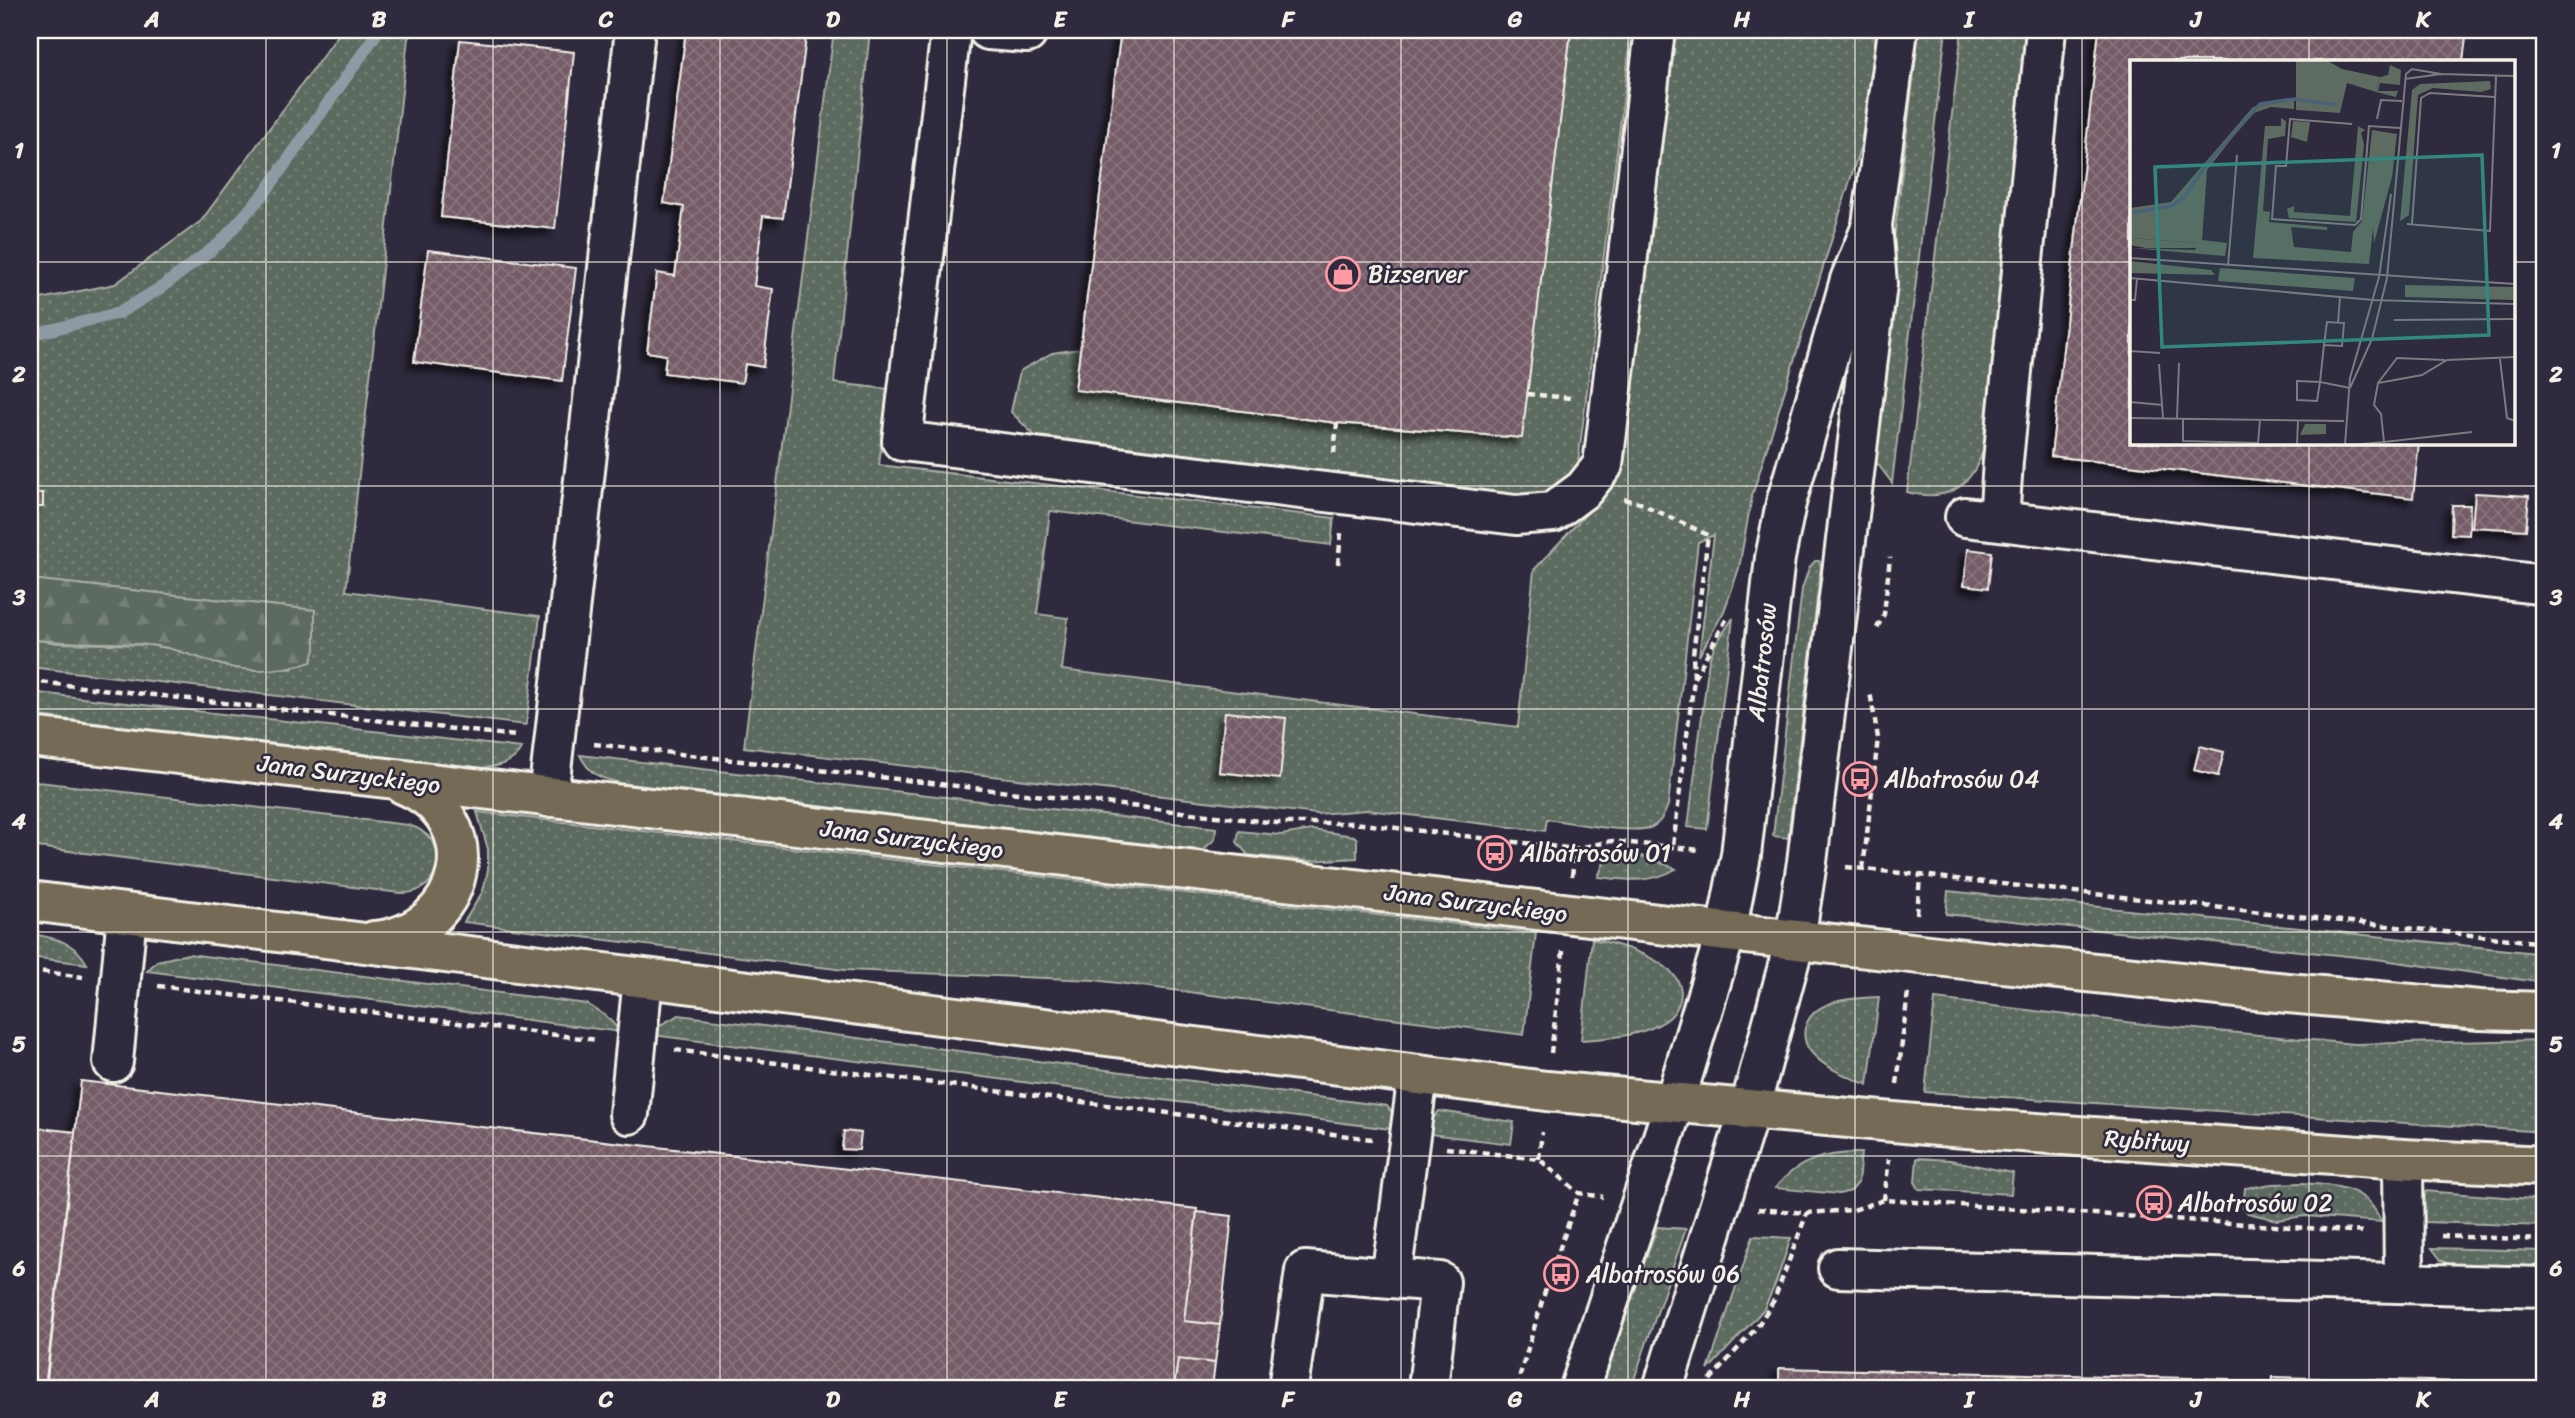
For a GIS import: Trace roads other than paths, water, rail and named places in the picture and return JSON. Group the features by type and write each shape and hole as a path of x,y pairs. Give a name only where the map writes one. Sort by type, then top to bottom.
{"main road":[{"name":"Jana Surzyckiego","path":"30,737 1795,940"},
{"path":"341,942 387,940 417,929 442,907 456,877 457,845 452,829 438,805 418,790 380,778"},
{"path":"30,901 1418,1075 1749,1111"},
{"path":"1795,940 2266,990 2480,1010 2545,1013"},
{"name":"Rybitwy","path":"1749,1111 2403,1159 2545,1166"}],"street":[{"path":"548,797 635,30"},
{"path":"951,30 901,441 1516,515 1553,512 1584,489 1603,465 1654,30"},
{"path":"988,30 1027,33 1027,30"},
{"name":"Albatrosów","path":"1663,1388 1749,1111 1795,940 1807,862 1877,284 1872,225 1898,30"},
{"path":"2046,30 2003,461 1982,519 2545,585"},
{"name":"Albatrosów","path":"1580,1388 1674,1104 1726,932 1741,855 1769,594 1779,536 1850,280 1872,225"},
{"path":"113,1062 127,914"},
{"path":"629,1114 643,979"},
{"path":"1391,1278 1418,1075"},
{"path":"2403,1159 2404,1283"},
{"path":"1839,1268 2545,1287"},
{"path":"1288,1388 1305,1271 1440,1282 1427,1388"}],"waterway":[{"path":"30,335 119,313 162,287 220,243 267,190 379,30"}],"place":[{"name":"Bizserver","path":"1343,274"},
{"name":"Albatrosów 04","path":"1860,779"},
{"name":"Albatrosów 01","path":"1495,853"},
{"name":"Albatrosów 02","path":"2154,1203"},
{"name":"Albatrosów 06","path":"1561,1274"}]}
